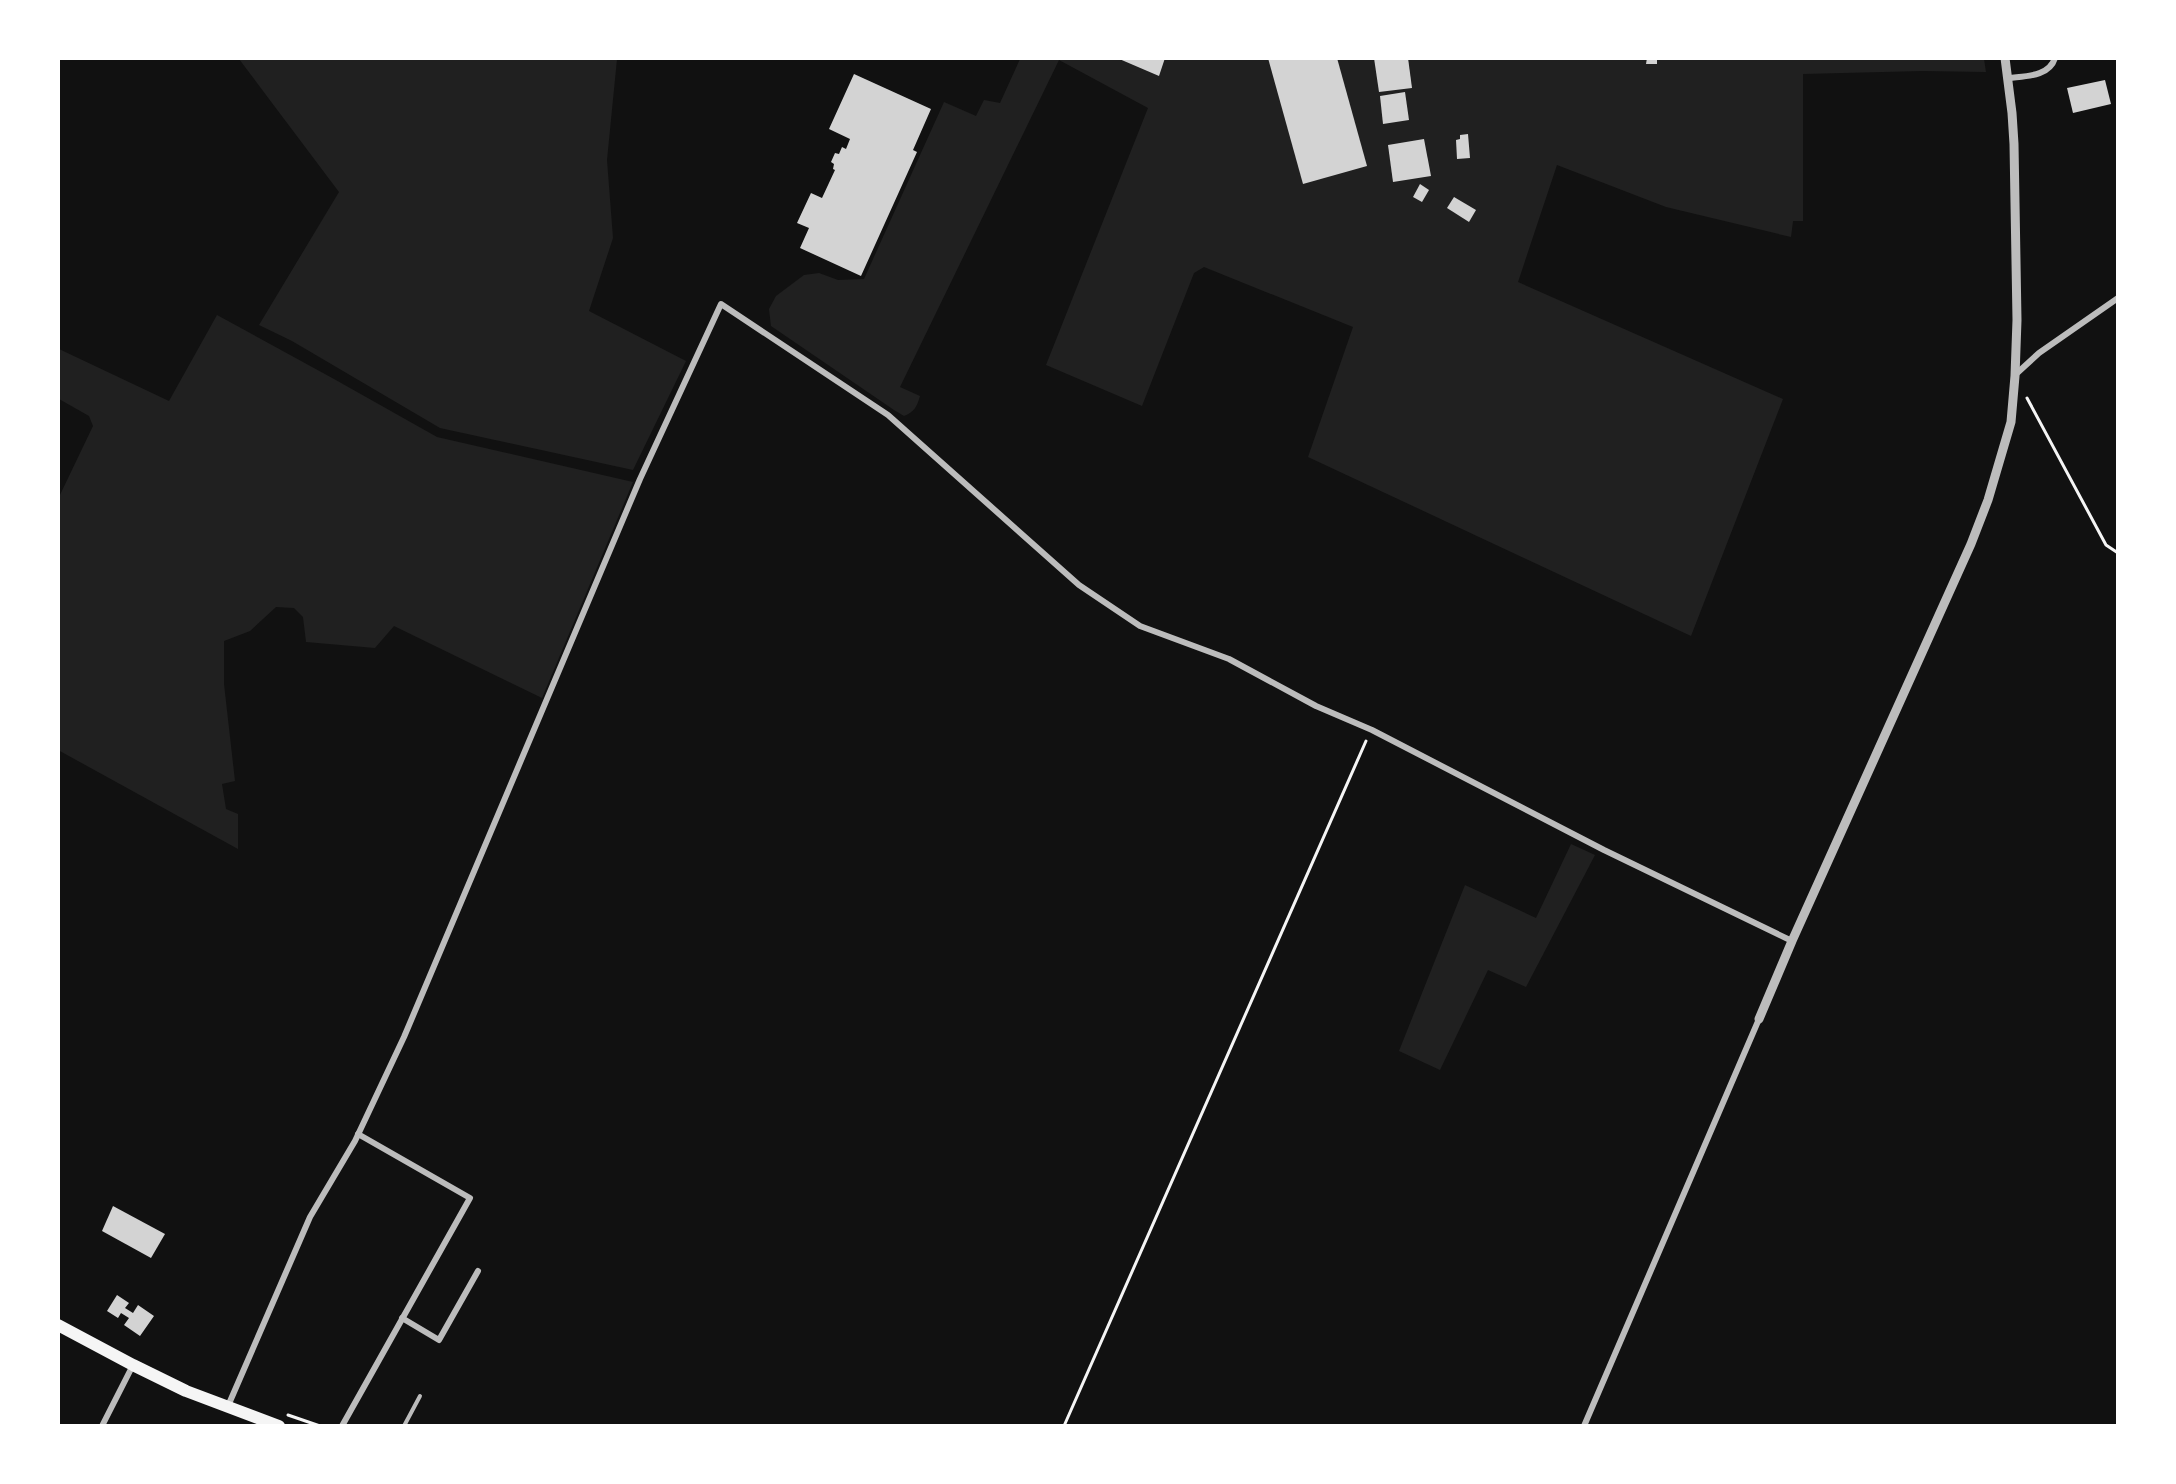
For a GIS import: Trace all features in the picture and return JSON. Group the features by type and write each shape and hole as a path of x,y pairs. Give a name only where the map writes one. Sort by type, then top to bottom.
{"highway":[{"path":"58,1325 186,1391 227,1408 279,1425"}],"street":[{"path":"1584,1425 1792,941 1988,500 2011,422 2015,376 2017,320 2015,191 2012,113 2006,58"},
{"path":"2009,78 2043,72 2054,62 2055,58"},
{"path":"2015,376 2039,352 2118,298"},
{"path":"227,1408 310,1217 358,1134 404,1037 640,479 721,304 888,415 1080,585 1140,626 1228,659 1316,706 1372,730 1605,850 1792,941"},
{"path":"342,1425 470,1198 358,1134"},
{"path":"402,1318 439,1340 478,1271"},
{"path":"102,1425 133,1365"}],"lane":[{"path":"404,1425 420,1396"}],"path":[{"path":"2015,376 2106,545 2118,553"},
{"path":"1064,1425 1372,730"}],"shaded area":[{"path":"239,59 617,59 607,160 613,238 589,311 686,361 633,470 440,428 292,341 259,325 339,192"},
{"path":"1020,59 1984,59 1986,72 1803,74 1803,221 1793,221 1791,237 1666,207 1557,165 1518,282 1783,399 1691,636 1308,457 1353,327 1204,267 1194,273 1142,406 1046,365 1148,108 1059,60 900,387 920,396 913,411 904,416 771,326 769,309 776,296 804,275 819,273 838,280 864,279 944,102 976,116 984,100 1000,103"},
{"path":"217,315 437,437 633,482 542,698 394,626 375,648 306,642 303,617 294,608 276,607 250,631 224,641 224,684 235,781 222,784 226,809 238,814 238,849 58,750 59,497 93,426 89,416 59,399 59,349 169,401"},
{"path":"1571,844 1595,855 1526,987 1488,970 1440,1070 1399,1051 1465,885 1536,918"}],"building":[{"path":"1117,58 1165,58 1159,76"},
{"path":"1268,58 1337,58 1367,166 1303,184"},
{"path":"1374,58 1408,58 1412,88 1379,92"},
{"path":"1647,58 1657,58 1657,64 1646,64"},
{"path":"854,74 931,109 913,150 917,152 861,276 800,248 809,228 797,223 811,193 822,198 835,170 831,162 835,153 839,154 842,147 846,149 850,139 829,129"},
{"path":"2105,80 2111,104 2073,113 2067,88"},
{"path":"1405,92 1409,120 1383,124 1380,96"},
{"path":"1468,134 1470,158 1457,159 1456,140 1460,139 1460,135"},
{"path":"1424,139 1431,176 1393,182 1388,145"},
{"path":"1420,184 1429,190 1422,202 1413,197"},
{"path":"1454,197 1476,210 1469,222 1447,208"},
{"path":"113,1206 165,1234 151,1258 102,1231"},
{"path":"117,1295 129,1303 125,1308 133,1313 138,1305 154,1316 140,1336 124,1325 129,1318 121,1313 118,1318 107,1311"}]}
